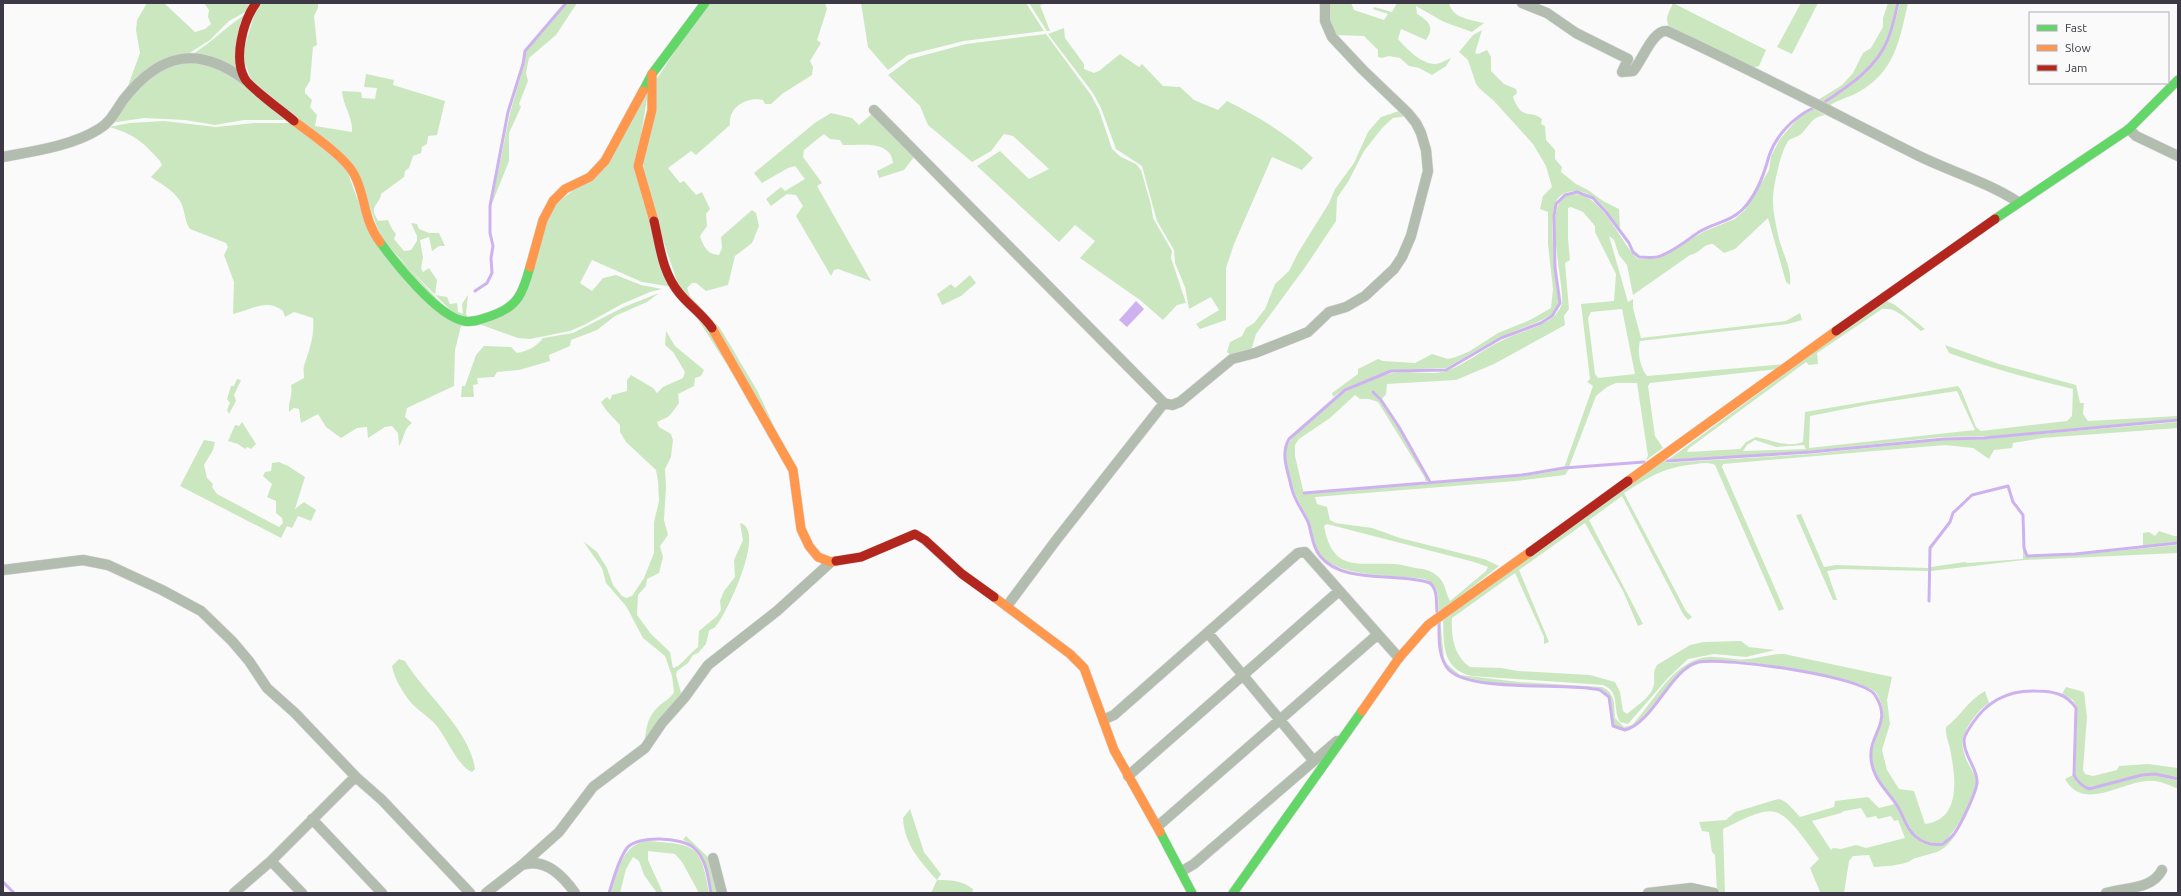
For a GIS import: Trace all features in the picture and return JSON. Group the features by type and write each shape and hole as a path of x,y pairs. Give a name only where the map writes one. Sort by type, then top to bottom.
{"street":[{"path":"244,80 241,70 241,50 250,10 256,3"},
{"path":"3,157 86,137 110,121 124,99 147,77 173,61 189,57 200,57 223,65 244,80 349,166 359,182 367,220 379,240 417,286 441,310 463,321 471,322 501,314 518,300 524,290 539,231 548,210 561,192 590,177 605,161 652,74 705,3"},
{"path":"874,110 1164,403 1172,405 1180,402 1232,359 1255,353 1304,334 1316,327 1329,312 1355,303 1394,269 1402,257 1411,236 1428,171 1425,142 1416,123 1332,37 1325,21 1325,3"},
{"path":"1522,3 1547,13 1576,33 1628,59 1622,72 1633,71 1652,40 1660,32 1667,31 1759,74 1932,162 2000,191 2018,202"},
{"path":"652,74 652,110 638,166 653,216 663,263 675,289 707,320 742,378 793,470 800,518 805,538 818,557 831,562"},
{"path":"1233,893 1343,740 1399,658 1428,625 1471,592 1658,461 2018,202 2129,129 2178,80"},
{"path":"2129,129 2136,136 2178,156"},
{"path":"1007,606 1057,539 1164,403"},
{"path":"486,893 522,865 559,832 593,787 645,748 662,723 685,697 708,665 765,621 831,562 867,555 914,534 925,540 962,574 1060,645 1081,665 1093,688 1105,719 1114,750 1158,826 1182,870 1192,893"},
{"path":"1105,719 1114,715 1301,552 1305,552 1399,658"},
{"path":"3,570 83,560 108,565 201,611 232,641 249,661 267,688 295,713 357,778 382,800 470,893"},
{"path":"1128,776 1340,591"},
{"path":"1208,634 1313,760"},
{"path":"1158,826 1377,635"},
{"path":"1182,870 1194,864 1313,760 1337,741 1343,740"},
{"path":"234,893 271,861 351,781 357,778"},
{"path":"312,819 382,893"},
{"path":"713,858 722,893"},
{"path":"271,861 302,893"},
{"path":"522,865 535,863 554,870 575,893"},
{"path":"2106,893 2118,889 2145,885 2153,881 2162,870"},
{"path":"1648,893 1691,888 1714,893"}],"green space":[{"path":"147,3 164,3 195,32 205,29 211,24 208,17 209,10 204,3 252,3 249,10 229,21 210,40 188,54 177,57 124,97 140,53 136,30 137,20"},
{"path":"258,3 318,3 318,8 314,16 317,45 313,47 310,81 305,89 305,93 312,100 310,107 317,115 315,126 352,132 351,121 344,102 342,91 361,92 362,98 375,99 377,88 364,87 366,74 394,80 393,85 445,101 437,135 428,136 427,144 422,147 421,153 413,156 409,168 405,171 404,177 381,194 374,213 378,221 388,220 396,234 394,239 404,251 411,250 417,241 417,236 411,223 417,224 419,229 429,233 439,233 445,246 439,246 432,251 429,237 420,240 423,257 421,268 423,272 429,268 437,280 435,295 447,297 450,304 457,303 458,312 463,314 462,304 468,295 466,314 469,320 451,314 381,238 359,176 253,85 242,55"},
{"path":"567,3 577,3 556,35 529,58 526,73 528,81 519,104 521,107 509,133 509,161 491,206 510,113 524,65 526,51"},
{"path":"707,3 825,3 827,9 817,40 821,43 810,61 813,67 812,75 782,94 771,104 765,104 763,100 757,99 745,101 740,104 732,113 730,125 696,155 691,151 668,168 680,183 684,181 696,195 702,192 710,209 706,214 707,226 700,236 704,246 709,252 719,255 722,248 721,237 752,210 756,213 759,226 752,243 735,256 728,285 706,291 696,283 692,283 687,288 690,296 720,328 758,392 794,469 681,293 642,178 654,83"},
{"path":"861,3 1026,3 1044,31 964,41 908,55 888,70 868,47"},
{"path":"1029,3 1047,3 1040,5 1050,31 1047,31"},
{"path":"1327,3 1351,3 1354,10 1384,20 1388,14 1373,9 1374,7 1392,12 1397,3 1449,3 1454,12 1463,18 1484,23 1472,32 1444,22 1416,6 1417,14 1425,19 1429,25 1429,35 1426,40 1401,29 1398,39 1414,55 1424,61 1435,64 1451,58 1446,66 1432,75 1419,68 1409,66 1400,58 1389,56 1382,58 1378,57 1378,50 1364,36 1334,35 1329,27"},
{"path":"1673,3 1766,50 1759,66 1751,68 1669,26 1667,17"},
{"path":"1801,3 1818,3 1792,54 1777,47"},
{"path":"1888,3 1897,3 1889,34 1876,58 1859,75 1841,89 1822,102 1818,100 1842,85 1853,73 1863,53 1871,48 1883,27 1883,18"},
{"path":"1900,3 1908,3 1902,31 1893,55 1880,76 1870,85 1857,93 1830,105 1827,108 1822,105 1860,78 1882,52 1890,37"},
{"path":"244,15 240,70 193,54 231,24"},
{"path":"1064,28 1065,38 1084,64 1084,69 1094,73 1099,71 1120,54 1139,67 1142,64 1163,86 1180,87 1194,100 1218,110 1227,101 1239,107 1283,134 1313,158 1302,170 1272,157 1234,244 1226,268 1226,320 1200,329 1196,324 1219,310 1211,297 1189,309 1185,287 1175,263 1174,250 1157,221 1142,166 1116,149 1101,108 1093,93 1048,34"},
{"path":"1482,30 1475,53 1478,54 1487,50 1491,57 1491,71 1504,84 1516,89 1517,93 1513,97 1516,105 1523,112 1538,116 1542,119 1541,124 1545,126 1546,140 1555,150 1555,159 1562,167 1561,172 1576,184 1619,209 1620,229 1595,198 1581,191 1567,192 1563,194 1557,200 1554,210 1553,251 1559,303 1551,315 1500,337 1446,368 1391,370 1344,389 1333,397 1332,393 1358,374 1358,369 1378,359 1383,361 1415,363 1432,354 1448,359 1456,357 1470,351 1498,333 1530,320 1551,308 1553,289 1548,244 1548,212 1540,209 1543,196 1552,187 1546,166 1533,144 1494,101 1480,89 1476,84 1468,60 1459,52 1473,35"},
{"path":"1046,34 1091,95 1099,110 1112,149 1121,157 1136,164 1141,170 1151,205 1153,218 1172,251 1171,258 1186,303 1177,305 1163,320 1140,300 1080,258 1095,241 1075,225 1059,242 977,166 1000,151 1029,179 1049,169 1013,136 1004,134 991,151 972,162 928,125 920,106 888,75 910,59 966,44"},
{"path":"174,62 219,65 291,120 244,120 215,125 185,120 144,118 110,123 136,88"},
{"path":"649,87 637,159 673,287 642,282 592,260 580,283 592,291 603,278 616,275 641,285 662,289 650,292 622,304 570,331 530,339 518,338 479,324 512,310 552,207 585,181"},
{"path":"1814,109 1825,115 1820,116 1811,122 1800,135 1789,140 1780,159 1776,177 1773,193 1774,214 1779,239 1790,273 1790,285 1786,282 1768,218 1735,249 1724,253 1713,244 1707,245 1696,253 1690,255 1633,295 1627,265 1619,255 1614,240 1609,236 1628,302 1633,299 1633,308 1641,338 1786,321 1800,313 1802,320 1788,324 1640,341 1640,359 1647,376 1785,364 1778,369 1650,383 1648,386 1655,436 1663,448 1645,461 1648,456 1637,383 1616,383 1607,387 1596,396 1569,467 1564,468 1593,386 1587,382 1590,379 1581,304 1614,301 1616,274 1595,232 1595,226 1583,212 1571,207 1568,208 1570,260 1565,263 1569,309 1564,316 1565,325 1494,364 1456,380 1387,384 1386,394 1382,399 1373,392 1396,424 1429,481 1425,481 1425,478 1378,402 1369,399 1360,399 1355,395 1330,418 1299,439 1295,445 1295,456 1304,494 1522,476 1569,469 1565,475 1516,481 1315,497 1317,504 1327,507 1330,520 1335,523 1372,528 1400,538 1484,559 1499,566 1439,613 1436,588 1429,581 1424,579 1383,576 1352,571 1338,567 1327,561 1319,553 1309,523 1288,474 1286,465 1286,448 1294,436 1312,419 1343,393 1360,385 1393,373 1433,373 1452,369 1497,343 1540,325 1554,317 1562,303 1556,246 1556,214 1559,203 1566,196 1578,194 1589,198 1599,206 1608,217 1638,259 1657,259 1705,231 1735,219 1745,210 1769,170 1771,156 1780,139 1799,117","holes":["1622,309 1635,374 1598,378 1595,374 1588,318 1591,312","1327,524 1474,562 1488,567 1486,571 1450,601 1442,581 1434,573 1424,569 1397,564 1348,562 1340,558 1328,541 1324,526"]},
{"path":"1402,110 1407,116 1393,118 1383,127 1364,151 1348,182 1337,198 1336,221 1306,266 1256,334 1251,351 1232,357 1227,352 1230,342 1242,336 1246,328 1254,323 1265,309 1275,284 1289,271 1298,253 1329,203 1335,189 1354,163 1368,132 1381,117"},
{"path":"831,113 852,118 859,125 872,114 914,157 904,170 879,178 877,171 893,163 891,155 880,147 873,145 843,145 840,140 830,139 824,134 804,150 803,157 822,183 817,186 871,281 838,269 834,270 831,276 796,216 803,206 796,195 787,194 771,206 766,199 781,187 785,191 805,179 795,166 788,168 762,183 754,173 816,122"},
{"path":"164,121 216,127 254,123 297,123 345,165 367,226 462,322 455,350 454,386 407,408 405,417 412,423 407,428 399,446 398,433 392,426 385,427 368,438 367,427 357,428 341,438 326,427 318,414 301,423 299,409 294,408 289,412 291,385 304,378 304,367 312,337 313,318 294,312 285,317 283,311 271,305 259,306 233,314 234,282 224,255 228,247 226,243 190,229 180,200 151,177 162,165 160,161 132,136 109,127 130,123"},
{"path":"970,275 976,283 961,296 942,305 937,294 951,284 955,288"},
{"path":"659,293 647,302 615,316 597,330 571,340 570,346 549,355 550,361 519,370 497,372 494,377 477,378 478,384 473,385 474,397 461,397 462,386 465,386 476,355 484,346 511,347 517,353 525,351 535,346 543,338 573,333 624,307"},
{"path":"1885,300 1895,305 1925,329 1921,331 1898,312 1882,309 1817,353 1818,364 1809,365 1806,362 1688,449 1687,452 1740,449 1746,442 1756,437 1779,443 1797,444 1803,442 1805,412 1958,386 1976,427 1981,431 2067,421 2072,416 2073,389 2011,373 1949,353 1945,345 1999,364 2076,385 2080,403 2084,403 2083,414 2088,421 2178,416 2178,419 1993,436 1942,437 1810,451 1668,460","holes":["1957,391 1975,430 1809,448 1810,416 1871,404","1755,440 1776,447 1804,445 1806,449 1743,451 1747,445"]},
{"path":"666,331 675,346 704,370 701,376 695,378 694,386 678,394 679,403 668,417 657,422 659,427 671,434 673,440 671,457 665,469 666,487 664,520 668,535 660,546 663,557 659,573 647,579 646,586 638,595 637,615 651,634 670,652 673,668 679,665 698,647 699,631 717,616 721,610 720,601 724,591 735,577 734,560 743,540 740,523 747,529 749,540 747,555 736,589 721,618 715,627 709,631 706,644 698,653 693,655 688,663 677,671 676,675 682,696 644,746 647,725 651,716 654,711 674,692 672,676 665,656 643,638 626,606 606,583 602,568 583,541 597,552 607,568 613,585 622,596 626,598 632,596 644,578 654,553 654,522 659,501 658,481 656,470 626,442 620,432 620,425 606,410 601,402 607,397 610,400 612,395 627,391 627,380 631,375 653,388 657,393 663,387 683,378 685,372 673,352 665,345"},
{"path":"237,379 241,380 234,395 236,401 229,414 227,410 230,403 227,399 231,386 234,386"},
{"path":"242,422 256,444 251,449 247,447 245,449 238,444 228,441 235,425 239,426"},
{"path":"2178,422 2178,428 2042,438 2013,443 2012,448 1994,450 1989,459 1973,448 1945,445 1723,464 1722,467 1784,609 1779,611 1715,465 1706,463 1685,465 1666,470 1650,477 1624,493 1686,611 1692,617 1688,620 1683,614 1622,496 1589,520 1643,624 1638,626 1623,591 1585,523 1519,570 1549,642 1544,644 1544,637 1515,573 1452,618 1453,639 1457,652 1470,667 1590,675 1615,682 1620,692 1623,711 1627,714 1650,693 1654,684 1654,672 1657,665 1690,645 1704,642 1741,641 1749,647 1775,650 1746,657 1714,654 1688,659 1668,678 1628,724 1620,722 1616,712 1614,696 1609,688 1603,685 1472,676 1454,667 1446,653 1443,635 1443,615 1664,460 1667,463 1811,454 1945,440 1984,439"},
{"path":"204,440 215,442 213,450 204,465 207,478 213,484 212,487 217,494 279,527 283,523 282,518 276,513 276,501 267,497 272,484 263,476 265,472 271,471 272,463 279,462 305,477 295,509 304,502 316,510 311,521 298,516 292,528 287,526 281,538 180,486"},
{"path":"1801,514 1824,567 1836,565 1928,568 1928,571 1839,569 1827,571 1837,600 1833,600 1796,515"},
{"path":"2159,531 2178,536 2178,542 2143,546 2143,533 2149,532 2155,536"},
{"path":"2178,545 2178,553 2024,560 1931,571 1931,567 1965,562 2023,559 2023,548 2026,557 2075,555"},
{"path":"1440,619 1444,658 1447,664 1460,675 1519,682 1602,687 1612,696 1615,718 1624,727 1632,725 1674,674 1684,666 1696,660 1708,657 1743,659 1784,654 1892,677 1887,700 1890,724 1882,750 1887,770 1899,789 1914,791 1925,824 1936,821 1945,815 1953,798 1953,765 1946,734 1946,727 1969,703 1985,691 1989,703 1973,718 1962,740 1966,759 1976,779 1975,788 1958,825 1946,840 1933,845 1925,843 1919,839 1909,826 1898,805 1881,783 1875,771 1872,757 1873,748 1883,713 1877,694 1867,687 1847,680 1789,668 1730,661 1707,661 1694,663 1679,674 1634,726 1628,729 1619,729 1612,723 1610,697 1600,689 1566,686 1498,684 1478,682 1461,677 1450,670 1443,659 1440,646"},
{"path":"399,659 405,661 456,726 465,740 471,755 475,769 472,772 467,769 457,758 435,724 408,699 396,679 392,666"},
{"path":"2066,687 2084,692 2087,717 2083,770 2085,774 2093,776 2117,770 2119,766 2148,764 2178,768 2178,778 2143,775 2089,788 2079,782 2075,775 2077,708 2073,700 2062,694"},
{"path":"2073,775 2077,783 2089,790 2142,776 2155,775 2178,781 2178,789 2160,782 2148,781 2103,793 2082,793 2073,789 2065,779"},
{"path":"1868,797 1879,808 1895,804 1912,834 1924,843 1943,845 1955,835 1947,846 1934,853 1891,866 1874,867 1869,855 1853,856 1849,861 1844,893 1817,893 1820,892 1810,868 1819,859 1799,832 1787,819 1781,814 1775,812 1763,812 1723,829 1725,893 1717,891 1715,855 1712,852 1709,832 1702,831 1699,822 1726,820 1735,812 1778,799 1787,804 1800,817 1834,807 1835,801","holes":["1861,808 1867,818 1876,816 1878,819 1891,816 1894,821 1898,820 1905,838 1866,848 1856,845 1841,849 1833,848 1831,850 1812,821 1844,811"]},
{"path":"910,809 924,852 941,874 937,880 914,852 906,836 903,818"},
{"path":"686,836 711,860 719,893 712,893 705,862 690,844 683,840"},
{"path":"648,841 686,846 693,850 699,856 703,864 709,893 699,893 682,862 675,854 648,851 648,860 663,893 657,893 644,875 639,861 633,857 626,869 620,893 610,893 626,853 639,843"},
{"path":"937,880 951,880 960,882 973,889 972,893 931,893"}],"shaded area":[{"path":"1136,301 1144,309 1127,327 1119,320"}],"waterway":[{"path":"475,291 487,283 492,273 491,258 493,246 490,233 490,206 508,112 523,64 525,51 566,3"},
{"path":"1823,103 1860,76 1877,59 1890,34 1898,3"},
{"path":"1437,612 1435,593 1433,586 1430,583 1403,578 1372,576 1343,571 1330,565 1320,556 1314,544 1308,522 1292,491 1285,457 1286,445 1289,439 1345,390 1391,371 1446,370 1501,338 1541,323 1552,316 1560,303 1555,268 1554,216 1556,204 1565,195 1577,192 1593,198 1606,212 1629,243 1633,252 1639,257 1655,257 1663,255 1699,232 1727,220 1742,210 1756,191 1776,141 1786,128 1799,116 1813,108"},
{"path":"1373,392 1381,400 1399,427 1430,482"},
{"path":"1667,461 1811,452 1944,439 1984,438 2178,420"},
{"path":"1304,493 1522,475 1564,468 1644,462"},
{"path":"1929,601 1930,548 1950,522 1953,513 1972,495 2008,486 2013,502 2023,515 2024,548 2027,556 2075,554 2178,543"},
{"path":"1439,623 1440,648 1445,665 1449,670 1461,677 1478,682 1498,684 1600,690 1609,697 1613,726 1625,730 1635,725 1645,717 1680,674 1689,666 1699,662 1735,662 1762,665 1821,675 1846,681 1865,688 1875,695 1882,713 1879,728 1871,749 1874,772 1877,779 1898,807 1912,833 1921,840 1931,844 1943,844 1954,834 1972,800 1977,786 1975,771 1966,752 1964,739 1967,732 1978,716 1992,703 2000,698 2017,692 2036,691 2059,694 2068,699 2076,708 2074,775 2078,782 2086,788 2089,789 2142,775 2155,774 2178,779"},
{"path":"609,893 619,864 627,848 632,844 649,839 670,840 688,844 694,848 704,863 711,893"},
{"path":"3,882 14,893"}],"traffic: fast":[{"path":"643,91 652,74 705,3"},
{"path":"1995,219 2129,129 2178,80"},
{"path":"380,242 406,275 430,300 442,310 464,321 481,319 508,308 522,292 530,267"},
{"path":"1233,893 1362,711"},
{"path":"1160,832 1192,893"}],"traffic: slow":[{"path":"652,74 652,110 638,166 654,221"},
{"path":"530,267 543,220 553,201 565,189 590,177 605,161 643,91"},
{"path":"294,121 343,160 354,174 361,191 370,225 380,242"},
{"path":"712,328 793,470 801,529 809,546 818,557 831,562 836,561"},
{"path":"1628,481 1836,331"},
{"path":"1362,711 1399,658 1428,625 1530,552"},
{"path":"994,597 1070,654 1084,668 1114,750 1160,832"}],"traffic: jam":[{"path":"256,3 247,20 241,40 241,71 245,79 253,88 294,121"},
{"path":"1836,331 1995,219"},
{"path":"654,221 662,259 669,277 680,294 712,328"},
{"path":"1530,552 1628,481"},
{"path":"836,561 861,557 915,534 925,540 962,574 994,597"}]}
